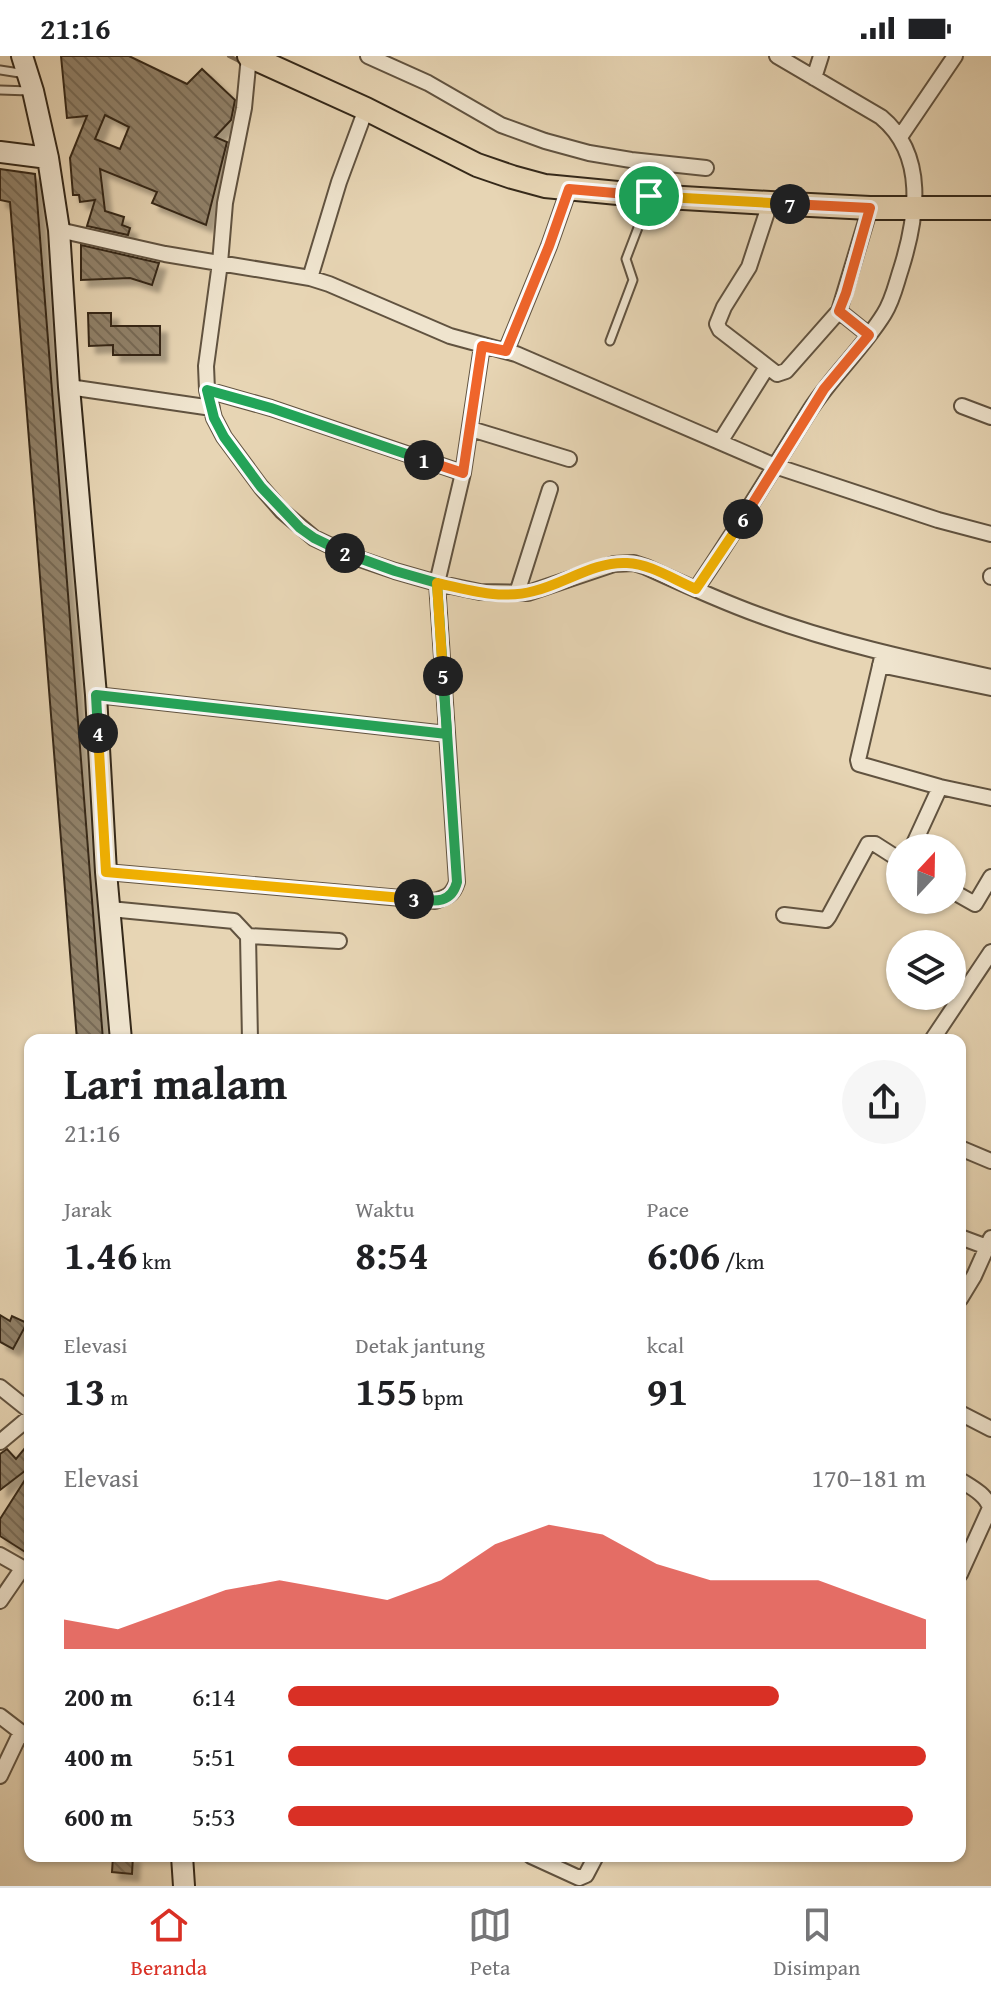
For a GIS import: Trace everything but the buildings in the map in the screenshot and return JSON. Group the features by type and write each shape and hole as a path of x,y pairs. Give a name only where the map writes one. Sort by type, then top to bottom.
{"main road":[{"path":"259,58 477,165 534,183 649,196 770,203 870,208 915,199 991,208"},
{"path":"28,74 48,158 59,230 120,1034"},
{"path":"0,152 48,158"},
{"path":"182,1862 184,1886"}],"street":[{"path":"368,56 428,83 501,125 545,141 603,156 706,168"},
{"path":"696,589 824,389 886,312 912,231 915,199 912,174 907,149 893,127 777,56"},
{"path":"814,78 821,56"},
{"path":"900,137 955,56"},
{"path":"259,58 244,108 225,203 206,366 207,390 214,418 224,437 261,487 300,528 354,557 437,583 480,592 537,591 596,568 624,562 646,567 758,615 882,659 991,688"},
{"path":"310,278 339,182 366,109"},
{"path":"506,351 569,189"},
{"path":"770,203 749,267 717,324 720,330 777,374 786,371 839,311 870,208"},
{"path":"59,230 165,254 310,278 329,284 450,336 506,351 775,466 938,520 991,534"},
{"path":"839,311 869,335"},
{"path":"106,872 435,901 450,896 454,891 457,882 437,583 463,473 482,346"},
{"path":"720,442 767,367"},
{"path":"69,387 212,408"},
{"path":"207,390 271,408 463,473"},
{"path":"962,406 991,417"},
{"path":"471,429 569,459"},
{"path":"517,593 550,489"},
{"path":"882,659 991,677"},
{"path":"882,659 858,762 940,787 991,798"},
{"path":"96,695 447,734"},
{"path":"918,834 940,787"},
{"path":"784,915 826,920 868,844 875,844 886,851"},
{"path":"966,899 975,904 991,877"},
{"path":"110,909 234,921 248,936 250,1034"},
{"path":"248,936 339,941"},
{"path":"936,1034 991,952"},
{"path":"966,1151 991,1161"},
{"path":"966,1238 989,1243 966,1290"},
{"path":"0,1387 24,1406"},
{"path":"966,1416 991,1429"},
{"path":"0,1442 24,1422"},
{"path":"966,1484 990,1504 966,1561"},
{"path":"0,1555 24,1569"},
{"path":"0,1601 24,1572"},
{"path":"0,1716 24,1735"},
{"path":"0,1776 24,1738"},
{"path":"544,1862 579,1878 586,1875 593,1862"}],"lane":[{"path":"0,70 28,74"},
{"path":"0,90 28,74"},
{"path":"610,341 633,280 626,259 649,196"}],"waterway":[{"path":"229,56 241,62"}],"route":[{"path":"649,196 569,189 506,351 482,346 463,473 271,408 207,390 214,418 224,437 261,487 300,528 354,557 437,583 457,882 450,896 435,901 106,872 96,695 447,734 437,583 480,592 528,593 596,568 624,562 646,567 696,589 824,389 869,335 839,311 870,208 649,196"}]}
